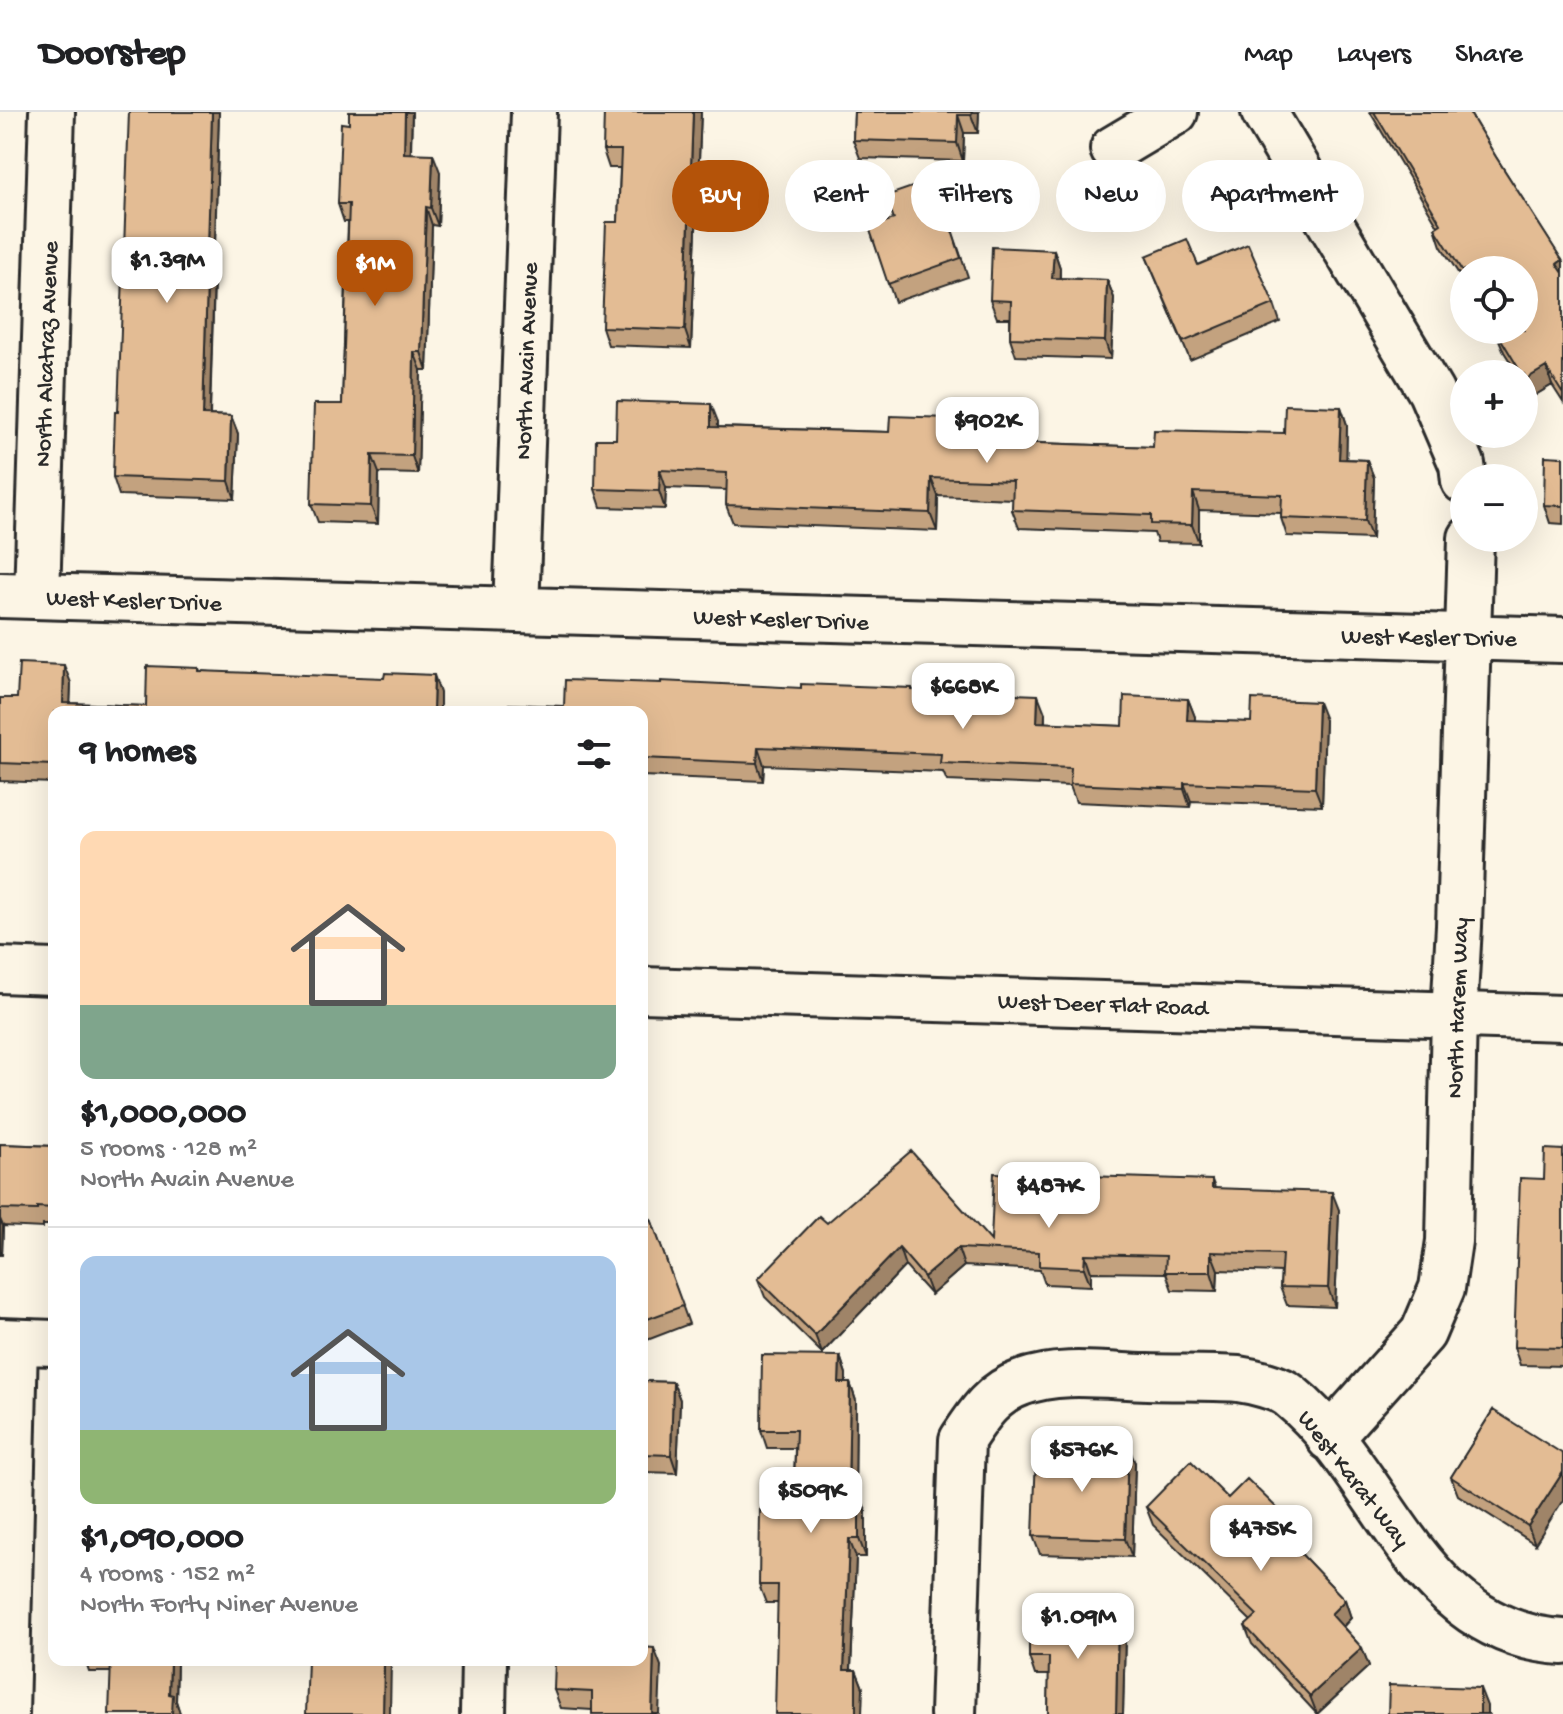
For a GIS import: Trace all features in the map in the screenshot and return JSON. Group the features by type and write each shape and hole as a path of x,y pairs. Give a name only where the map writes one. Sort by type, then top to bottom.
{"street":[{"name":"North Alcatraz Avenue","path":"18,596 52,112"},
{"name":"North Avain Avenue","path":"516,610 534,112"},
{"path":"1113,149 1175,112"},
{"path":"1264,112 1431,392 1462,464"},
{"name":"North Harem Way","path":"1329,1438 1423,1333 1442,1288 1449,1241 1471,552"},
{"name":"West Kesler Drive","path":"18,596 1563,640"},
{"path":"0,970 48,972"},
{"name":"West Deer Flat Road","path":"648,990 1563,1018"},
{"path":"6,1714 23,1342"},
{"name":"West Karat Way","path":"953,1714 962,1440 985,1406 1020,1383 1058,1375 1241,1380 1288,1394 1329,1438 1424,1566 1456,1601 1497,1626 1543,1641 1563,1642"},
{"path":"483,1714 484,1666"}],"building":[{"path":"129,112 212,112 203,415 231,416 229,481 113,477"},
{"path":"349,112 405,112 404,153 433,154 431,208 426,207 421,352 414,352 412,456 372,455 371,506 311,504 314,404 342,404 349,204 338,204 341,123 349,124"},
{"path":"604,112 693,112 691,160 672,160 672,232 689,232 685,330 602,327 606,222 618,222 621,150 603,150"},
{"path":"854,112 972,112 971,115 958,115 957,143 853,140"},
{"path":"1374,112 1469,112 1562,260 1557,264 1563,273 1563,394 1546,367 1538,372 1538,360 1514,360 1504,344 1538,344 1538,256 1453,256 1435,228 1441,224"},
{"path":"911,187 911,232 952,232 961,258 888,284 871,232 895,232 895,193"},
{"path":"1187,239 1198,265 1248,244 1274,304 1183,342 1146,256"},
{"path":"992,247 1054,250 1052,278 1107,280 1105,341 1010,338 1011,301 990,300"},
{"path":"617,401 711,404 711,427 889,432 890,416 980,419 979,441 1153,447 1154,430 1284,433 1285,405 1341,407 1339,459 1367,460 1365,521 1281,518 1282,495 1193,492 1192,525 1151,524 1151,515 1012,510 1013,481 931,478 930,513 726,505 727,473 660,470 659,491 595,489 596,439 616,439"},
{"path":"1545,456 1563,457 1563,506 1544,505"},
{"path":"19,663 64,665 63,703 146,706 48,706 48,765 0,763 0,698 17,698"},
{"path":"147,666 384,678 385,673 434,675 433,706 146,706"},
{"path":"565,680 801,688 801,684 1038,695 1037,722 1123,726 1124,696 1188,699 1187,720 1251,722 1252,699 1318,702 1315,788 1184,783 1184,789 1070,784 1071,768 940,763 941,754 758,747 757,763 648,758 648,706 564,706"},
{"path":"509,704 564,706 509,706"},
{"path":"0,1144 48,1146 48,1208 0,1209"},
{"path":"1545,1149 1563,1150 1563,1348 1514,1347 1520,1178 1544,1179"},
{"path":"911,1151 991,1241 994,1173 1212,1180 1212,1188 1332,1192 1328,1288 1280,1287 1282,1254 1211,1252 1211,1272 1165,1272 1166,1256 1085,1254 1084,1268 1039,1266 1039,1252 958,1248 924,1277 899,1248 815,1335 758,1279 819,1216 827,1223"},
{"path":"651,1219 683,1306 648,1319 648,1220"},
{"path":"762,1355 840,1356 839,1383 850,1383 848,1493 859,1493 859,1539 849,1539 844,1670 856,1670 856,1714 775,1714 778,1585 759,1585 760,1510 793,1510 796,1430 761,1430"},
{"path":"648,1381 673,1382 671,1455 648,1454"},
{"path":"1493,1410 1563,1454 1563,1472 1528,1526 1451,1477"},
{"path":"1084,1444 1128,1445 1125,1539 1033,1536 1036,1455 1083,1457"},
{"path":"1191,1461 1228,1498 1247,1479 1281,1512 1271,1522 1345,1600 1331,1614 1362,1648 1310,1696 1245,1626 1257,1615 1146,1507"},
{"path":"1029,1613 1118,1615 1116,1714 1048,1714 1049,1657 1029,1657"},
{"path":"648,1648 654,1648 652,1714 592,1714 592,1692 554,1690 555,1666 648,1666"},
{"path":"111,1666 170,1666 172,1714 109,1714"},
{"path":"308,1666 384,1666 383,1714 306,1714"},
{"path":"1389,1685 1480,1688 1480,1714 1388,1714"}]}
